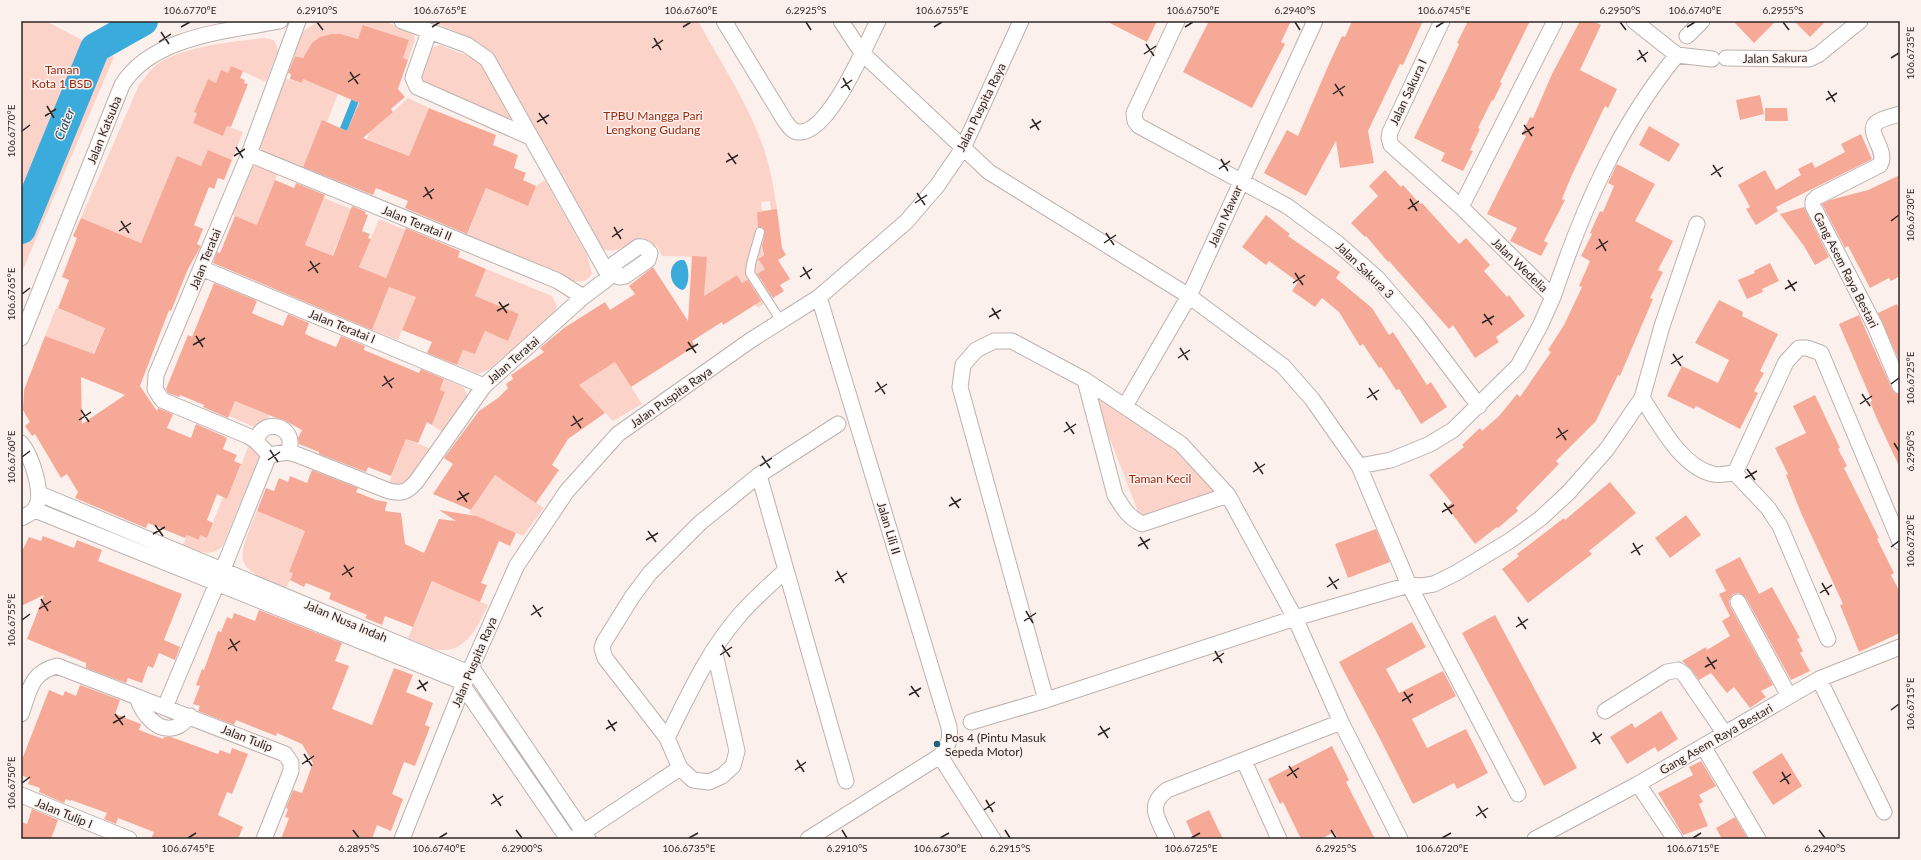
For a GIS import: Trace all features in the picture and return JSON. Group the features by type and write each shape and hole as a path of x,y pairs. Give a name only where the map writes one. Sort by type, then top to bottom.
{"street":[{"name":"Jalan Katsuba","path":"21,338 122,85 129,73 154,53 169,45 190,39 280,21"},
{"name":"Jalan Teratai","path":"298,21 248,154 156,375 155,389 162,400 248,436 256,441 268,455 288,452 389,491 400,493 406,492 416,482 484,386 583,297 612,275 530,137 486,59 467,45 402,21"},
{"path":"724,21 785,121 791,129 800,132 811,129 824,118 834,106 878,21"},
{"path":"841,21 862,53 989,172 1189,296 1283,366 1312,399 1359,466 1409,585 1518,794"},
{"name":"Jalan Puspita Raya","path":"402,839 467,677 517,565 567,491 618,434 751,340 820,297 906,222 937,186 963,148 1021,21"},
{"name":"Jalan Sakura 3","path":"1177,21 1134,113 1135,121 1139,126 1287,206 1324,233 1378,279 1416,323 1479,406"},
{"name":"Jalan Mawar","path":"1126,406 1189,296 1315,21"},
{"name":"Jalan Sakura I","path":"1442,21 1390,132 1389,138 1391,145 1461,207"},
{"path":"1461,207 1555,21"},
{"path":"1553,297 1569,250 1588,204 1616,146 1636,111 1677,55 1634,21"},
{"path":"1687,36 1702,21"},
{"name":"Jalan Sakura","path":"1677,55 1719,59 1809,59 1824,50 1860,21"},
{"path":"429,32 413,78 417,87 530,137"},
{"name":"Gang Asem Raya Bestari","path":"1900,114 1878,121 1873,126 1873,132 1882,152 1883,160 1880,165 1817,197 1813,201 1813,206 1875,326 1900,386"},
{"name":"Jalan Teratai II","path":"248,154 558,281 583,297"},
{"name":"Jalan Wedelia","path":"1359,466 1391,460 1430,444 1453,430 1518,366 1540,326 1553,297 1461,207"},
{"path":"971,722 1046,700 1295,618 1409,585 1422,586 1434,584 1456,573 1511,540 1541,518 1568,493 1626,424 1642,398 1662,326 1697,224"},
{"name":"Jalan Teratai I","path":"201,268 484,386"},
{"name":"Jalan Lili II","path":"820,297 949,727 951,737 949,744 940,756"},
{"path":"1046,700 960,387 963,365 976,350 994,341 1012,341 1085,380 1126,406 1181,444 1228,495 1295,618 1341,722 1400,839"},
{"path":"1735,473 1786,362 1799,348 1808,348 1821,353 1900,542"},
{"path":"1085,380 1115,495 1125,512 1133,520 1142,524 1228,495"},
{"path":"1642,398 1674,446 1692,464 1713,475 1735,473"},
{"path":"714,648 737,751 733,766 722,776 709,782 693,780 680,768 667,738 606,658 602,648 604,642 632,597 650,573 700,523 759,475 838,424"},
{"path":"256,441 258,434 264,428 274,426 280,427 288,435 290,441 288,452"},
{"path":"21,443 31,463 37,502 21,518"},
{"path":"165,707 217,584 268,455"},
{"path":"1735,473 1768,508 1780,526 1828,639"},
{"path":"759,475 846,781"},
{"name":"Jalan Nusa Indah","path":"37,502 223,569 467,677"},
{"name":"Jalan Nusa Indah","path":"37,502 217,584 467,677"},
{"path":"667,738 697,677 714,648 738,616 786,570"},
{"path":"1738,602 1789,696"},
{"name":"Gang Asem Raya Bestari","path":"1545,837 1819,679 1900,647"},
{"name":"Jalan Tulip","path":"21,714 33,682 40,672 57,666 190,716 285,754 291,763 291,771 264,839"},
{"path":"1605,712 1667,672 1678,670 1684,674 1725,734"},
{"path":"467,677 582,837 680,768"},
{"path":"467,677 568,839"},
{"path":"1819,679 1884,812"},
{"path":"137,697 141,708 154,724 172,727 180,725 190,716"},
{"path":"1167,839 1156,815 1157,800 1167,790 1341,722"},
{"path":"1703,746 1758,839"},
{"path":"808,839 940,756 993,839"},
{"path":"1244,761 1279,839"},
{"path":"1638,784 1675,839"},
{"name":"Jalan Tulip I","path":"21,795 129,839"}],"lane":[{"path":"760,232 750,273 781,321"}],"green space":[{"name":"Taman Kota 1 BSD","path":"21,21 46,21 114,57 21,274"},
{"path":"319,21 384,21 411,32 414,35 415,40 408,60 403,58 409,40 364,25 358,39 339,34 326,35 316,43 303,58 293,55 302,32"},
{"name":"TPBU Mangga Pari Lengkong Gudang","path":"429,21 698,21 743,101 759,135 767,159 777,209 771,210 770,201 761,202 762,211 757,212 763,255 758,259 765,269 757,274 760,279 754,283 758,289 764,285 773,298 758,308 737,275 704,296 706,257 662,256 655,244 642,238 613,251 602,249 494,55 472,39 456,31"},
{"path":"264,38 274,40 278,50 266,82 231,66 228,73 216,83 208,79 194,112 197,113 193,123 205,128 225,131 227,126 243,132 232,160 208,150 201,166 165,186 141,243 81,218 139,85 155,66 166,59 192,49 222,43"},
{"path":"440,45 476,59 484,66 512,118 505,119 423,83 421,75 431,48"},
{"path":"284,78 302,83 303,79 338,94 327,122 322,121 302,169 264,154 259,147"},
{"path":"408,98 429,108 409,156 367,139 369,133"},
{"path":"260,166 278,173 257,225 230,214 250,168"},
{"path":"545,180 587,255 592,274 584,281 572,281 467,235 486,188 528,206 536,186"},
{"path":"324,198 351,209 332,256 305,245"},
{"path":"379,219 405,230 386,278 359,267"},
{"path":"486,269 552,296 557,306 554,314 490,369 478,374 457,365 463,350 475,354 485,331 508,340 519,314 475,296"},
{"path":"389,287 416,297 398,340 372,330"},
{"path":"56,308 105,327 93,354 45,336"},
{"path":"615,362 642,404 613,421 578,385"},
{"path":"445,379 463,387 467,394 466,399 442,432 432,425 445,393 440,390"},
{"name":"Taman Kecil","path":"1092,393 1140,421 1182,454 1217,492 1141,519"},
{"path":"235,401 270,411 269,419 254,427 229,416"},
{"path":"406,439 431,449 408,480 397,485 389,483"},
{"path":"250,443 259,458 223,545 214,552 209,553 183,545 187,535 199,540 200,535 207,538 223,497 227,499"},
{"path":"495,475 544,508 523,536 469,513"},
{"path":"257,511 305,531 289,572 293,573 286,588 268,581 256,574 248,568 243,561 245,542"},
{"path":"433,581 488,605 474,632 460,645 452,649 442,650 431,648 408,638"}],"water":[{"path":"354,93 361,96 347,131 340,128"},
{"path":"680,260 684,260 688,271 687,284 683,290 675,285 671,276 673,266"}],"building":[{"path":"1106,21 1157,21 1147,42"},
{"path":"1209,21 1291,21 1281,42 1285,44 1252,108 1183,72"},
{"path":"1352,21 1423,21 1403,65 1400,64 1368,131 1374,163 1340,168 1336,141 1306,196 1264,173 1287,130 1298,136 1342,36 1345,37"},
{"path":"1468,21 1530,21 1500,82 1502,83 1478,128 1480,129 1470,150 1473,151 1463,171 1441,161 1445,153 1414,138 1448,68 1459,44 1457,43"},
{"path":"1580,21 1593,21 1601,25 1580,70 1617,89 1608,108 1605,106 1571,177 1562,199 1565,200 1544,241 1548,243 1541,256 1510,241 1517,228 1487,214 1526,136 1522,134 1530,117 1533,118 1552,74"},
{"path":"1733,21 1776,21 1754,43"},
{"path":"1794,21 1826,21 1810,37"},
{"path":"363,25 409,40 403,58 408,60 398,89 405,97 391,109 393,112 363,138 409,156 429,108 496,135 493,145 518,155 514,168 526,173 523,180 536,186 528,206 486,188 467,234 405,208 408,201 376,188 373,195 303,167 322,120 347,131 359,103 303,79 302,83 290,79 291,74 288,73 295,56 303,58 312,43 320,37 331,34 341,34 358,39"},
{"path":"231,66 243,71 240,78 245,80 244,83 248,84 231,127 227,126 223,136 193,123 197,113 194,112 208,79 216,83 221,70 228,73"},
{"path":"1760,95 1764,114 1740,120 1736,100"},
{"path":"1765,108 1787,108 1788,121 1765,121"},
{"path":"1649,126 1680,144 1669,162 1639,145"},
{"path":"1861,134 1872,159 1776,207 1778,211 1756,225 1746,209 1750,207 1738,185 1765,170 1776,190 1801,175 1798,169 1812,162 1815,168 1845,152 1841,144"},
{"path":"208,150 232,160 224,180 218,178 214,189 209,187 194,225 203,229 197,244 201,246 188,269 171,311 169,310 140,386 157,411 158,408 173,414 167,428 191,438 196,424 221,435 227,438 223,449 237,455 234,461 241,464 227,499 217,494 207,520 213,523 207,538 200,535 199,540 187,535 185,538 148,523 146,528 75,498 78,492 67,474 61,478 35,434 32,436 25,426 30,422 23,410 24,390 45,336 94,354 105,328 58,308 69,280 62,277 77,238 73,236 81,218 141,243 177,156 201,166","holes":["81,377 125,395 82,424"]},
{"path":"1617,164 1655,184 1635,221 1673,241 1658,270 1663,272 1650,298 1653,299 1620,376 1618,375 1596,421 1556,461 1559,464 1516,508 1518,511 1498,528 1497,527 1475,544 1447,507 1452,503 1429,475 1464,447 1462,445 1480,428 1482,431 1499,416 1517,394 1520,397 1551,352 1548,350 1564,325 1582,287 1579,286 1590,261 1581,256 1592,234 1590,233 1600,211 1603,212 1614,186 1608,183"},
{"path":"1385,170 1401,187 1403,185 1420,204 1422,203 1459,244 1466,238 1490,265 1484,271 1507,297 1509,295 1525,316 1496,337 1499,342 1475,358 1453,325 1449,329 1366,236 1365,237 1351,223 1378,196 1369,186"},
{"path":"1900,175 1900,276 1891,281 1889,278 1870,288 1848,246 1845,248 1822,204 1830,200 1868,190"},
{"path":"275,180 294,188 296,183 325,195 305,245 333,256 352,206 366,212 365,214 368,215 362,231 370,234 368,238 371,239 359,267 386,278 406,228 460,251 458,257 486,269 475,296 519,314 508,341 485,331 475,354 463,350 457,365 427,353 432,342 402,330 416,297 389,287 372,330 213,263 217,252 220,253 235,216 257,225"},
{"path":"1804,207 1829,257 1815,265 1804,246 1780,214"},
{"path":"777,209 782,248 786,255 778,260 790,279 780,285 784,291 773,298 757,274 765,269 758,259 764,255 762,246 765,231 762,227 758,227 757,212"},
{"path":"1266,215 1290,234 1288,236 1340,272 1336,278 1372,308 1389,335 1393,332 1427,385 1431,382 1447,407 1421,424 1399,389 1396,390 1381,367 1379,368 1363,344 1360,346 1339,312 1322,298 1315,307 1292,291 1298,282 1269,261 1266,265 1242,247"},
{"path":"692,256 707,257 704,296 737,275 742,283 748,280 761,301 723,325 722,322 692,341 695,346 631,387 615,362 579,385 605,413 568,439 552,465 559,470 536,503 495,475 471,510 433,494 453,464 444,458 479,411 498,398 508,388 506,384 513,379 511,375 544,352 540,348 564,328 605,302 610,310 635,294 629,286 653,267 688,321"},
{"path":"1770,263 1779,281 1762,289 1763,292 1747,299 1738,280 1755,273 1754,271"},
{"path":"214,283 257,301 252,313 268,320 283,326 288,314 309,323 305,334 321,341 336,347 341,336 365,346 364,350 419,373 421,369 444,379 440,390 445,392 432,425 427,422 418,443 406,439 391,476 368,467 366,472 319,454 319,452 299,444 298,438 302,430 284,420 235,401 228,418 203,407 204,405 180,395 179,397 168,393 166,389 188,335 192,337"},
{"path":"1719,300 1743,312 1742,316 1778,334 1760,371 1764,373 1754,391 1758,393 1740,429 1696,406 1694,409 1667,396 1682,366 1718,383 1729,360 1695,343"},
{"path":"1897,304 1900,311 1900,363 1878,313"},
{"path":"1859,315 1892,389 1895,393 1900,395 1900,468 1877,419 1870,402 1872,401 1839,324"},
{"path":"1815,395 1840,448 1838,449 1847,466 1844,468 1879,538 1877,539 1894,573 1891,575 1900,592 1900,633 1859,652 1840,605 1843,604 1801,513 1786,475 1788,474 1775,448 1806,433 1793,406"},
{"path":"312,470 358,488 356,492 376,500 387,502 385,511 401,513 405,544 424,553 439,519 456,521 439,510 477,516 516,533 510,546 499,541 481,583 487,585 480,602 432,581 413,627 385,616 382,625 365,618 367,615 329,599 331,593 306,583 304,587 290,580 293,573 289,572 305,531 257,511 266,488 274,491 279,478 288,482 290,476 307,483"},
{"path":"1610,482 1636,513 1589,551 1592,554 1528,603 1502,569 1519,556 1517,554 1564,518 1565,520"},
{"path":"1686,515 1701,535 1670,558 1655,538"},
{"path":"1376,529 1390,562 1348,578 1335,544"},
{"path":"43,536 74,548 77,540 102,550 98,561 182,594 164,640 180,647 175,660 159,653 153,668 148,666 142,683 128,678 126,683 86,668 86,663 27,639 44,595 21,606 21,553 29,537 41,541"},
{"path":"1740,557 1759,594 1772,587 1800,638 1797,639 1803,651 1800,653 1810,671 1791,680 1746,598 1739,593 1733,594 1729,601 1730,606 1773,685 1761,691 1766,697 1750,708 1734,687 1727,693 1711,673 1699,680 1691,669 1682,661 1706,647 1707,650 1730,636 1722,621 1730,616 1719,594 1726,591 1715,570"},
{"path":"259,610 342,643 335,661 349,666 332,709 372,725 394,668 413,675 406,692 433,703 425,725 430,727 415,766 404,762 392,794 403,799 391,831 377,825 372,839 281,839 289,818 285,817 288,809 286,808 293,790 302,793 313,763 302,744 277,733 276,736 236,720 234,725 198,711 200,706 193,704 200,686 196,685 202,669 204,670 218,631 221,632 227,617 232,619 234,613 255,621"},
{"path":"1495,615 1577,768 1544,786 1462,633"},
{"path":"1412,622 1426,647 1386,669 1399,693 1443,671 1456,696 1412,719 1427,748 1466,729 1488,773 1457,789 1454,783 1413,804 1339,662"},
{"path":"80,685 120,700 115,714 141,724 139,730 163,739 164,737 171,737 218,754 220,750 230,754 232,748 248,754 232,794 227,792 218,815 243,827 238,839 151,839 154,832 118,818 116,824 104,819 107,813 71,800 66,799 64,803 39,792 40,788 28,784 30,779 21,775 21,762 49,690 63,696 65,691 76,696"},
{"path":"1661,711 1678,739 1658,752 1655,747 1627,764 1610,737 1632,723 1635,728"},
{"path":"1332,746 1349,780 1346,782 1375,839 1338,839 1334,832 1321,839 1301,839 1283,802 1280,804 1268,779"},
{"path":"1782,753 1802,786 1773,805 1752,772"},
{"path":"1701,761 1716,786 1699,795 1703,802 1699,804 1708,826 1683,835 1658,793 1693,775 1689,767"},
{"path":"32,809 58,820 51,839 21,839 21,822 27,824"},
{"path":"1209,810 1223,839 1194,839 1186,821"},
{"path":"1735,817 1748,839 1722,839 1716,828"}],"waterway":[{"name":"Ciater","path":"21,229 95,48 143,21"}],"place":[{"name":"Pos 4 (Pintu Masuk Sepeda Motor)","path":"937,744"}]}
